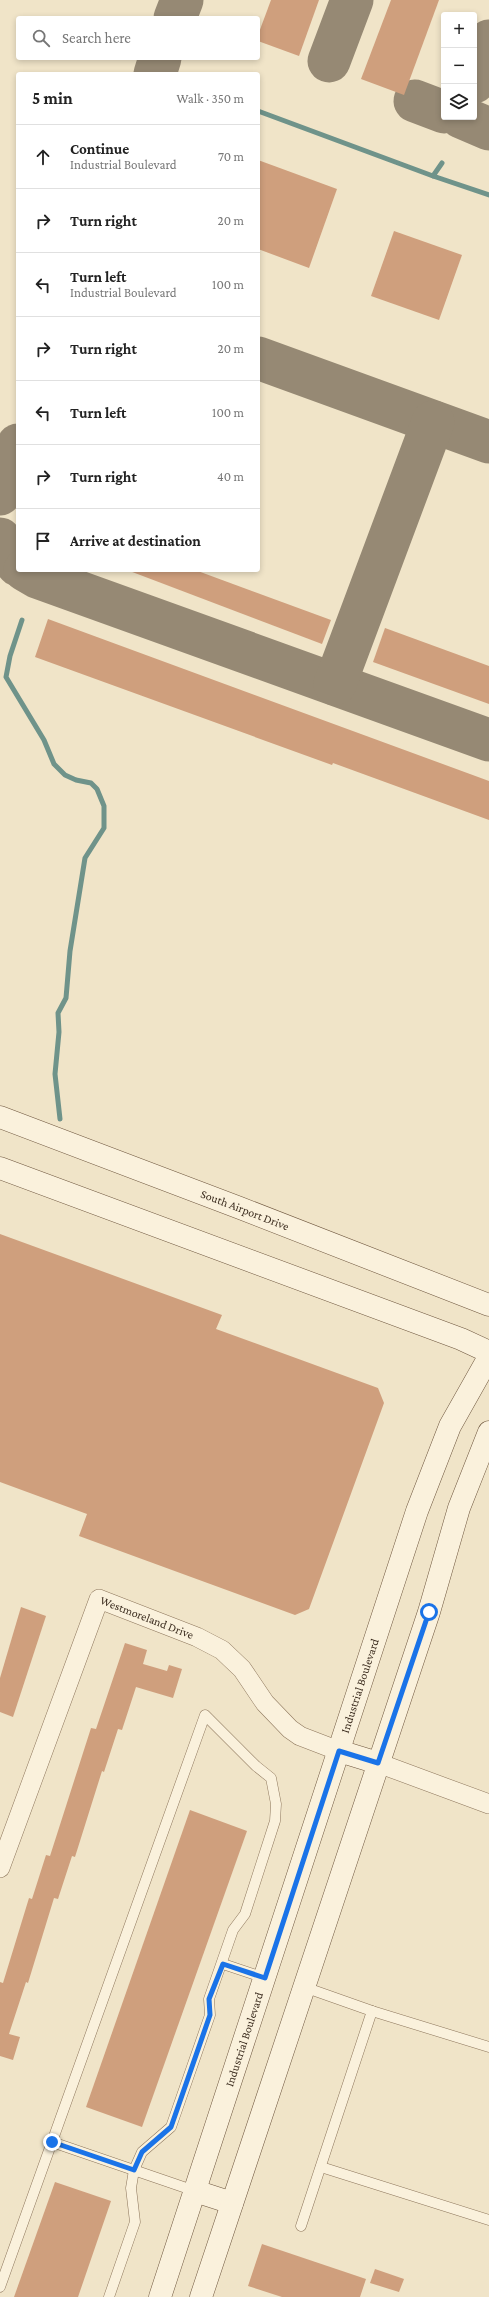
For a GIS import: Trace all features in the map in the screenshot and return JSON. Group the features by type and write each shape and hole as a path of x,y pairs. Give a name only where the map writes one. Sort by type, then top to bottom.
{"main road":[{"name":"South Airport Drive","path":"0,1117 489,1305"},
{"path":"0,1168 461,1339 489,1352"},
{"name":"Industrial Boulevard","path":"160,2297 432,1472 450,1426 489,1357"},
{"path":"201,2297 438,1583 458,1508 489,1432"},
{"path":"339,1751 378,1763"},
{"path":"195,2191 232,2203"}],"street":[{"name":"Westmoreland Drive","path":"0,1868 99,1599 197,1637 222,1650 242,1669 265,1703 290,1729 300,1736 339,1751"},
{"path":"378,1763 489,1804"}],"lane":[{"path":"0,2287 205,1715 256,1766 271,1778 276,1804 275,1821 245,1914 233,1930 223,1964 209,1999 210,2015 171,2127 142,2152 134,2170 132,2188 135,2222 109,2297"},
{"path":"223,1964 265,1978"},
{"path":"304,1987 489,2047"},
{"path":"301,2226 372,2010"},
{"path":"52,2142 195,2191"},
{"path":"321,2167 489,2220"}],"building":[{"path":"271,0 319,0 299,56 260,42 260,30"},
{"path":"391,0 439,0 404,95 361,79"},
{"path":"260,161 337,189 309,268 260,250"},
{"path":"394,231 462,255 439,320 371,296"},
{"path":"132,572 200,572 331,620 322,644"},
{"path":"48,619 489,781 489,820 333,763 332,765 35,657"},
{"path":"385,628 489,666 489,704 373,662"},
{"path":"0,1234 222,1315 216,1329 378,1388 384,1403 309,1609 295,1615 79,1536 87,1514 0,1482"},
{"path":"21,1607 46,1616 13,1717 0,1712 0,1678"},
{"path":"125,1643 147,1650 143,1664 167,1671 169,1665 182,1669 173,1698 136,1687 122,1730 118,1729 104,1772 102,1771 75,1857 72,1856 58,1899 54,1898 28,1983 26,1982 9,2034 20,2037 13,2060 0,2056 0,1982 3,1983 29,1898 32,1899 46,1855 50,1856 91,1728 96,1729"},
{"path":"190,1810 247,1831 142,2127 86,2107"},
{"path":"55,2182 111,2201 78,2297 14,2297"},
{"path":"262,2244 366,2279 360,2297 282,2297 248,2286"},
{"path":"375,2269 404,2279 399,2292 370,2283"}],"waterway":[{"path":"260,112 433,176 442,163"},
{"path":"433,176 489,195"},
{"path":"22,620 10,656 6,677 44,740 54,764 65,775 76,780 91,783 97,789 104,806 104,828 85,858 70,951 66,998 58,1013 59,1032 55,1074 60,1119"}],"taxiway":[{"path":"176,16 182,0"},
{"path":"329,61 352,0"},
{"path":"477,74 489,41"},
{"path":"156,72 159,60"},
{"path":"415,101 441,111"},
{"path":"468,120 489,129"},
{"path":"260,359 489,442"},
{"path":"335,684 433,422"},
{"path":"0,494 16,450"},
{"path":"0,539 5,551 16,563"},
{"path":"28,572 37,577 489,740"}],"route":[{"path":"52,2142 134,2170 142,2152 155,2139 171,2127 210,2015 209,1999 223,1964 265,1978 339,1751 378,1763 429,1612"}]}
